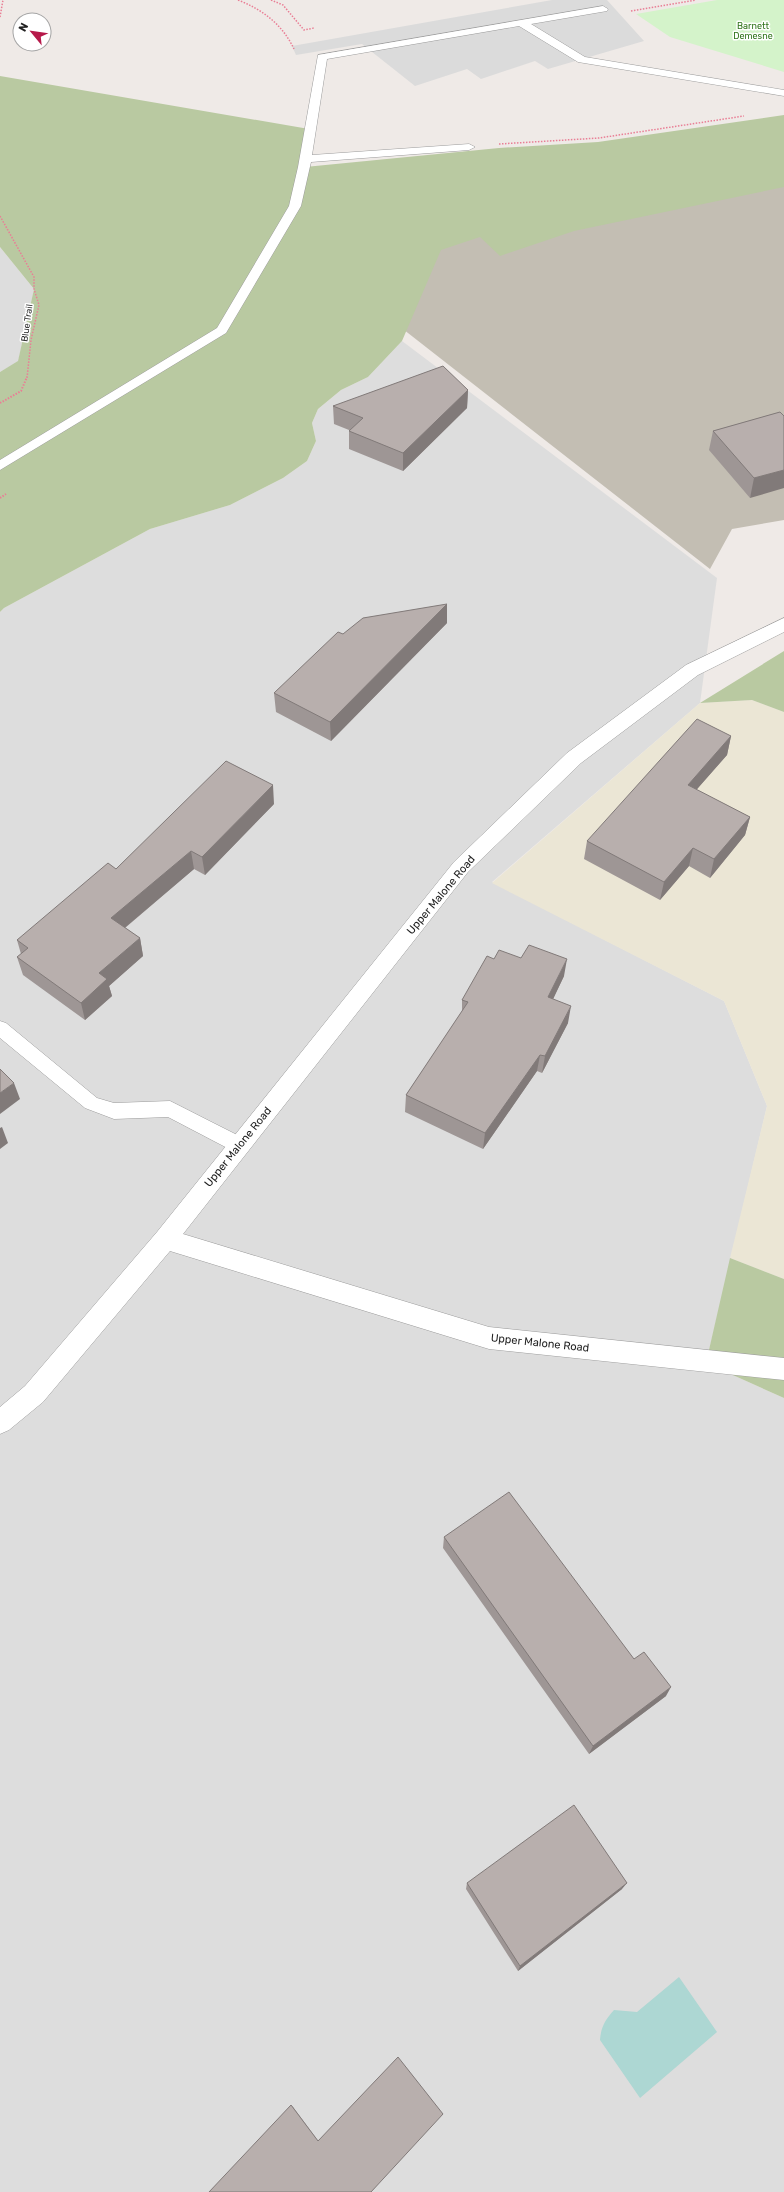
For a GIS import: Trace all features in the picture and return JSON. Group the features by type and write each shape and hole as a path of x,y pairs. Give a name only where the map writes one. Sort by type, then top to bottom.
{"street":[{"name":"Upper Malone Road","path":"0,1422 34,1394 165,1239 461,867 569,764 692,670 784,624"},
{"name":"Upper Malone Road","path":"165,1239 489,1338 784,1369"}],"lane":[{"path":"0,466 222,330 295,206 305,159 322,57 603,9"},
{"path":"521,23 582,60 784,93"},
{"path":"305,159 469,147"},
{"path":"0,1028 91,1103 114,1111 170,1109 239,1145"}],"path":[{"path":"0,18 2,0"},
{"path":"238,0 266,15 284,30 296,55 322,57"},
{"path":"271,0 283,5 304,30 318,28"},
{"path":"603,9 630,12 696,0"},
{"path":"469,147 599,138 744,116"},
{"name":"Blue Trail","path":"0,216 34,277 34,289 38,305 27,381 21,391 0,403"}],"shaded area":[{"path":"552,0 607,0 644,41 548,69 535,61 481,79 467,69 415,86 362,44 296,55 292,46"},
{"path":"784,175 784,520 732,529 710,569 353,290 450,233"},
{"path":"0,247 34,289 18,362 0,372"},
{"path":"402,341 717,578 700,703 492,882 724,1001 767,1106 706,1363 784,1398 784,2192 0,2192 0,612 4,608 150,529 230,505 283,478 307,461 316,441 312,423 318,409 341,390 368,377"},
{"path":"752,700 784,712 784,1279 730,1258 767,1106 724,1001 492,883 700,703"}],"green space":[{"name":"Barnett Demesne","path":"717,0 784,0 784,72 670,37 636,14"},
{"path":"0,76 309,129 305,167 499,148 598,142 784,115 784,187 574,231 500,256 480,237 441,250 402,341 368,377 341,390 318,409 312,423 316,441 307,461 283,478 230,505 150,529 4,608 0,612 0,372 18,361 34,289 0,247"},
{"path":"784,651 784,712 752,700 700,703"},
{"path":"730,1258 784,1279 784,1398 706,1363"}],"water":[{"path":"679,1977 717,2032 640,2098 600,2040 602,2027 614,2010 637,2012"}],"building":[{"path":"443,366 468,390 403,453 349,431 363,418 333,406"},
{"path":"780,412 784,416 784,470 754,478 713,431"},
{"path":"447,604 330,722 274,693 338,632 343,634 363,618"},
{"path":"697,719 731,736 688,785 750,817 714,859 693,848 664,882 587,841"},
{"path":"226,761 273,785 202,857 191,851 111,918 140,938 99,973 107,979 81,1003 17,957 28,948 17,940 108,863 116,869"},
{"path":"529,945 567,959 548,997 571,1006 545,1056 540,1055 485,1133 406,1095 468,1002 462,1000 487,956 494,959 499,950 521,958"},
{"path":"0,1069 14,1083 0,1093"},
{"path":"509,1492 634,1659 644,1652 671,1687 593,1746 444,1537"},
{"path":"574,1805 627,1883 520,1966 467,1883"},
{"path":"398,2057 443,2114 371,2192 209,2192 291,2105 318,2141"}]}
